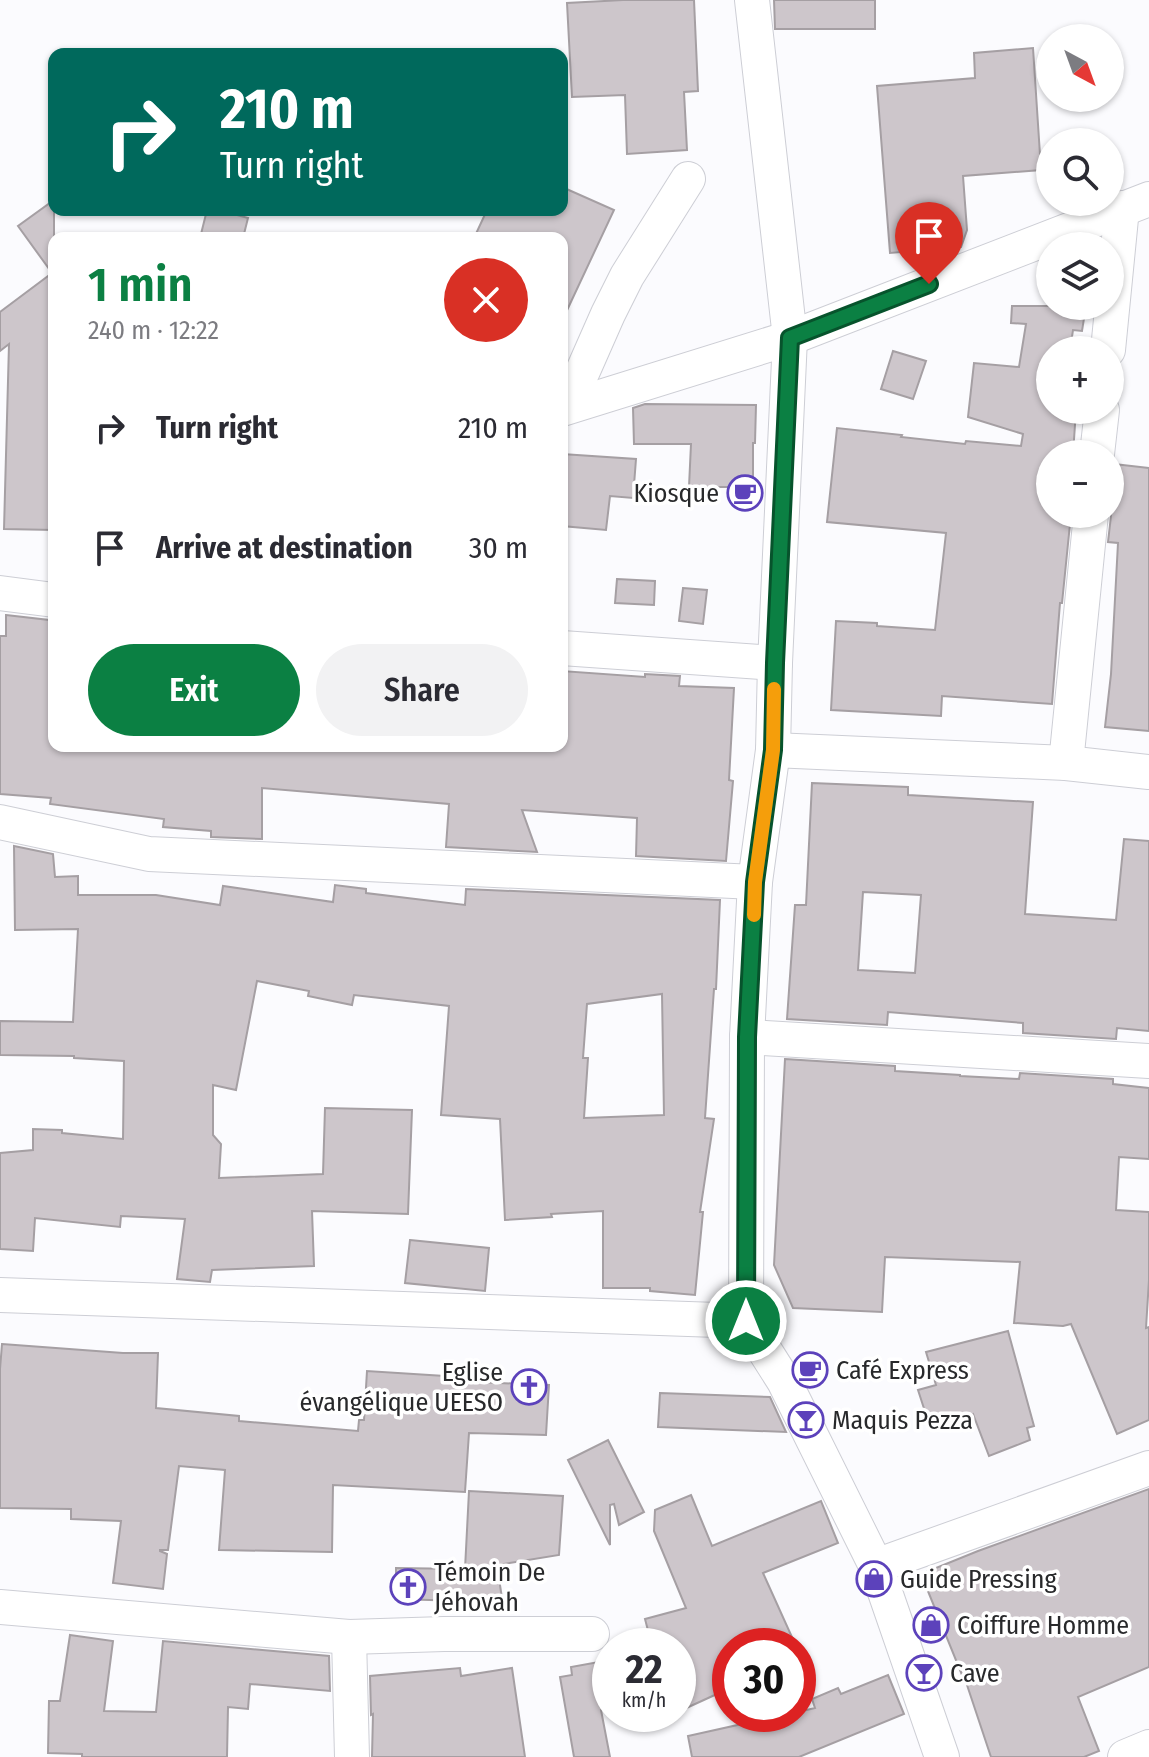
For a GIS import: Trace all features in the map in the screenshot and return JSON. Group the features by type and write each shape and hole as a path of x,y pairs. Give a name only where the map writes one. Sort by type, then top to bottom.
{"street":[{"path":"752,0 790,338 773,750 755,882 747,1037 746,1321 784,1381 876,1566 942,1757"},
{"path":"568,401 627,276 688,179"},
{"path":"568,407 790,338 1136,204"},
{"path":"1111,336 1136,204"},
{"path":"1066,763 1090,528"},
{"path":"0,593 48,598"},
{"path":"568,648 775,663"},
{"path":"773,750 1066,763 1149,772"},
{"path":"0,822 149,854 755,882"},
{"path":"747,1037 1149,1061"},
{"path":"0,1295 746,1321"},
{"path":"876,1566 1149,1468"},
{"path":"0,1607 349,1637 592,1634"},
{"path":"349,1637 352,1757"},
{"path":"1125,1757 1149,1747"}],"building":[{"path":"694,0 698,91 684,92 687,150 627,154 625,95 572,97 567,3"},
{"path":"774,0 875,0 875,29 775,29"},
{"path":"1033,48 1038,128 1036,170 963,176 967,230 961,247 890,253 877,86 975,78 974,53"},
{"path":"568,190 614,210 568,308 568,232 477,232 484,216 568,216"},
{"path":"48,204 48,216 54,216 54,232 48,232 48,267 18,226"},
{"path":"206,216 248,218 244,232 202,232"},
{"path":"48,276 48,530 4,529 9,344 0,351 0,312"},
{"path":"1012,306 1036,306 1036,320 1084,320 1082,331 1073,330 1072,336 1036,336 1036,424 1075,424 1074,440 1036,440 1036,528 1070,528 1052,704 942,696 941,716 831,710 836,621 935,630 946,533 827,522 837,428 965,444 966,441 1021,446 1023,434 968,417 974,363 1019,367 1026,324 1011,323"},
{"path":"893,351 926,361 913,399 881,389"},
{"path":"645,404 756,405 753,483 743,483 743,487 689,487 691,444 634,444 633,408"},
{"path":"568,454 636,459 633,498 610,496 606,530 568,527"},
{"path":"1124,465 1149,468 1149,731 1105,727 1118,543 1108,542 1110,528 1124,528"},
{"path":"617,579 655,581 654,605 615,603"},
{"path":"683,588 707,590 703,624 679,621"},
{"path":"6,615 48,620 48,752 568,752 568,671 645,677 645,674 680,676 679,686 734,688 729,780 733,781 726,861 636,856 637,818 522,810 537,852 446,847 449,804 262,788 262,839 211,837 211,831 163,827 164,819 50,804 51,798 0,794 0,636 6,636"},
{"path":"812,783 908,787 908,795 1033,802 1025,914 1116,920 1124,839 1149,841 1149,1031 1117,1028 1116,1039 1023,1033 1023,1023 888,1012 887,1025 787,1019 795,905 806,905","holes":["863,892 921,895 915,973 858,970"]},
{"path":"14,846 53,854 55,877 78,876 78,895 156,895 220,905 223,886 333,902 335,885 366,889 366,893 465,905 466,889 720,900 705,1118 714,1119 700,1212 703,1212 695,1295 650,1291 650,1288 603,1288 603,1211 505,1220 500,1119 441,1115 449,1006 354,995 352,1005 308,996 309,991 257,981 236,1090 213,1085 213,1135 221,1144 219,1178 323,1174 325,1108 412,1110 408,1214 312,1211 314,1266 212,1270 210,1282 177,1279 185,1219 121,1216 120,1227 35,1218 33,1251 0,1249 0,1153 33,1150 33,1129 123,1139 124,1061 74,1056 0,1055 0,1021 73,1022 78,929 15,930","holes":["662,994 664,1115 584,1118 588,1058 583,1058 587,1004"]},
{"path":"785,1059 895,1066 895,1071 960,1076 1019,1079 1020,1073 1113,1079 1113,1084 1149,1088 1149,1159 1119,1157 1116,1210 1149,1212 1146,1328 1149,1327 1149,1420 1117,1434 1071,1324 1014,1323 1020,1262 885,1257 882,1312 793,1308 774,1265"},
{"path":"410,1240 489,1248 485,1291 405,1283"},
{"path":"1008,1331 1034,1426 1027,1428 1030,1440 989,1456 973,1414 930,1427 918,1390 936,1385 926,1352"},
{"path":"2,1344 158,1353 156,1408 239,1416 239,1421 358,1431 359,1420 364,1420 367,1371 476,1378 476,1382 549,1385 546,1435 469,1433 465,1492 333,1485 332,1552 219,1550 225,1470 179,1466 168,1550 160,1550 167,1554 163,1589 113,1583 121,1521 71,1519 71,1509 0,1508"},
{"path":"660,1393 770,1397 786,1432 658,1427"},
{"path":"608,1440 644,1512 619,1525 614,1504 610,1505 610,1545 568,1460"},
{"path":"1149,1489 1149,1667 1078,1697 1099,1751 1084,1757 991,1757 965,1679 921,1574"},
{"path":"469,1491 563,1496 559,1555 497,1565 503,1605 396,1599 396,1568 465,1569"},
{"path":"691,1495 712,1546 821,1501 838,1543 763,1573 788,1628 712,1628 712,1696 696,1704 696,1628 647,1628 645,1619 686,1608 654,1531 655,1510"},
{"path":"70,1635 113,1641 104,1711 156,1712 163,1641 329,1656 330,1691 250,1684 248,1709 228,1707 227,1757 82,1757 82,1754 48,1753 49,1701 60,1701"},
{"path":"592,1663 592,1732 605,1732 610,1757 574,1757 560,1677 572,1675 571,1667"},
{"path":"460,1668 461,1676 512,1668 525,1757 372,1757 370,1676"},
{"path":"888,1675 904,1714 799,1757 692,1757 688,1736 712,1731 816,1732 816,1697 838,1688 841,1694"}],"slow traffic":[{"path":"754,915 755,882 773,750 774,689"}],"place":[{"name":"Kiosque","path":"745,493"},
{"name":"Café Express","path":"810,1370"},
{"name":"Eglise évangélique UEESO","path":"529,1387"},
{"name":"Maquis Pezza","path":"806,1420"},
{"name":"Guide Pressing","path":"874,1579"},
{"name":"Témoin De Jéhovah","path":"408,1587"},
{"name":"Coiffure Homme","path":"931,1625"},
{"name":"Cave","path":"924,1673"}],"route":[{"path":"746,1321 747,1037 755,882 773,750 790,338 929,284"}]}
